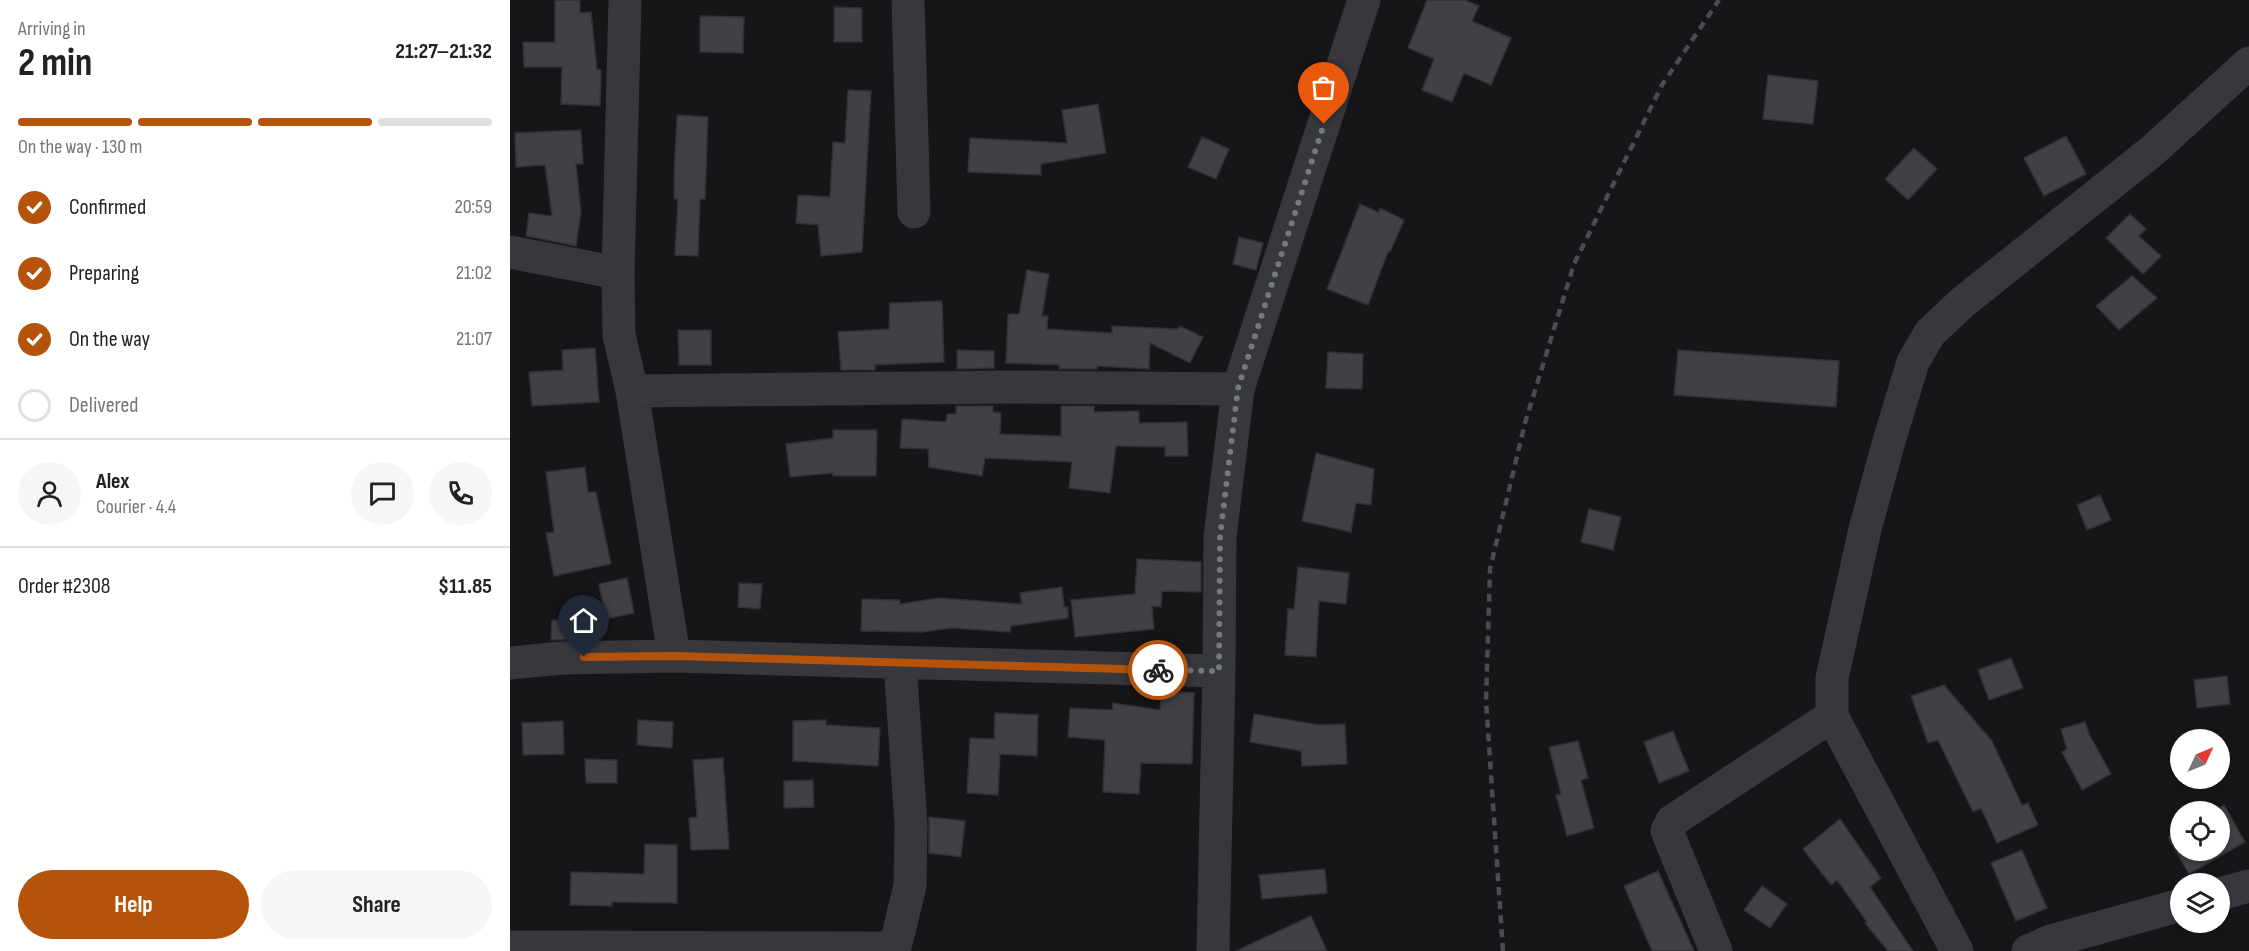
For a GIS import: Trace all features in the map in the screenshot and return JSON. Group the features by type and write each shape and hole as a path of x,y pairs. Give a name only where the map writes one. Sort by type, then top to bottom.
{"street":[{"path":"625,0 618,273 619,335 632,391 674,656"},
{"path":"908,0 915,212"},
{"path":"1213,951 1220,537 1238,388 1364,0"},
{"path":"1957,951 1832,717 1832,678 1865,529 1888,441 1913,362 1930,333 1963,302 2152,151 2249,63"},
{"path":"510,252 618,273"},
{"path":"632,391 999,387 1238,388"},
{"path":"510,663 562,658 674,656 1219,671"},
{"path":"510,947 894,950 910,886 911,824 900,663"},
{"path":"1716,951 1667,831 1668,826 1672,821 1832,717"},
{"path":"2230,891 2249,886"},
{"path":"2046,948 2170,909"}],"building":[{"path":"555,0 580,0 580,13 591,12 597,69 601,70 600,106 561,104 562,67 524,67 523,42 555,42"},
{"path":"1427,0 1465,0 1479,6 1472,21 1511,38 1491,85 1464,73 1452,102 1422,90 1434,59 1408,48"},
{"path":"834,7 862,8 862,42 834,42"},
{"path":"700,16 744,17 743,53 700,52"},
{"path":"1768,75 1818,81 1813,124 1763,119"},
{"path":"848,90 871,91 862,252 821,256 818,225 796,223 798,195 830,197 833,142 845,143"},
{"path":"1098,104 1106,153 1041,164 1041,175 968,172 970,138 1067,143 1062,110"},
{"path":"677,115 708,117 705,199 700,199 698,256 675,255 678,199 674,199"},
{"path":"581,130 583,164 576,164 581,212 576,246 526,236 529,213 552,216 545,165 516,167 515,133"},
{"path":"2066,136 2086,174 2044,196 2024,158"},
{"path":"1202,137 1229,149 1216,179 1188,167"},
{"path":"1914,148 1937,169 1908,200 1885,179"},
{"path":"1360,204 1378,212 1380,208 1404,220 1388,252 1368,305 1327,289"},
{"path":"2130,214 2146,229 2139,236 2161,256 2143,274 2106,238"},
{"path":"1239,237 1263,243 1256,270 1233,264"},
{"path":"1027,270 1049,274 1042,316 1048,316 1047,329 1112,333 1112,326 1178,329 1180,326 1203,337 1190,363 1150,343 1149,369 1097,366 1097,369 1059,369 1059,365 1006,363 1008,314 1019,314"},
{"path":"2132,276 2157,298 2119,330 2096,306"},
{"path":"942,301 944,362 875,365 875,370 841,370 838,332 889,329 890,303"},
{"path":"678,330 711,330 711,365 679,365"},
{"path":"595,348 599,402 532,406 529,372 563,370 562,350"},
{"path":"957,350 994,351 994,368 957,369"},
{"path":"1678,350 1839,361 1836,407 1674,395"},
{"path":"1328,352 1363,354 1362,389 1326,388"},
{"path":"956,406 993,406 993,412 1001,413 1000,434 1061,436 1061,406 1094,406 1094,412 1139,411 1139,423 1187,422 1188,456 1165,456 1165,447 1116,446 1110,493 1069,488 1072,462 985,458 982,476 929,467 928,449 900,448 902,419 946,422 947,414 956,414"},
{"path":"833,430 877,430 876,476 833,476 833,473 790,477 786,444 833,438"},
{"path":"1316,453 1374,469 1371,505 1356,503 1351,532 1302,521"},
{"path":"585,467 588,492 596,492 611,564 554,576 546,533 554,532 546,472"},
{"path":"2100,495 2111,520 2087,530 2077,505"},
{"path":"1589,509 1621,517 1613,550 1581,542"},
{"path":"1137,559 1201,562 1201,592 1162,591 1161,607 1152,606 1154,629 1075,637 1071,600 1135,594"},
{"path":"1298,567 1349,573 1346,604 1319,601 1316,657 1285,655 1288,609 1294,609"},
{"path":"627,578 634,613 606,619 599,584"},
{"path":"739,583 762,584 760,609 738,607"},
{"path":"1062,587 1064,607 1068,607 1068,618 1011,626 1010,632 952,628 922,632 861,631 862,599 900,600 900,604 939,598 1022,604 1020,593"},
{"path":"552,620 591,622 590,639 551,640"},
{"path":"2011,658 2023,688 1989,700 1978,670"},
{"path":"2227,676 2230,704 2197,708 2194,680"},
{"path":"1944,685 1992,741 2022,805 2028,803 2038,825 1997,843 1981,808 1973,812 1938,740 1928,743 1911,696"},
{"path":"1161,691 1194,693 1192,764 1141,763 1139,794 1103,792 1105,740 1068,737 1070,708 1112,710 1113,703 1160,710"},
{"path":"995,713 1038,715 1037,756 1000,754 998,795 967,793 970,738 994,739"},
{"path":"1254,714 1319,725 1345,724 1347,764 1302,766 1301,751 1250,742"},
{"path":"638,720 673,722 672,748 637,745"},
{"path":"826,720 826,725 880,728 878,766 793,761 793,721"},
{"path":"563,721 564,754 523,755 522,723"},
{"path":"2085,722 2111,774 2082,790 2062,752 2067,749 2061,729"},
{"path":"1673,731 1689,771 1659,783 1644,742"},
{"path":"1578,741 1588,778 1581,780 1594,828 1567,836 1556,795 1561,794 1549,747"},
{"path":"723,758 729,849 691,850 689,818 697,817 693,760"},
{"path":"585,759 617,760 617,783 586,783"},
{"path":"813,780 814,807 784,808 784,781"},
{"path":"2230,816 2245,842 2230,851"},
{"path":"929,817 965,821 961,857 929,853"},
{"path":"1840,819 1881,878 1870,887 1913,951 1888,951 1865,923 1867,922 1837,880 1831,885 1803,849"},
{"path":"645,844 677,845 677,903 612,902 612,906 570,905 571,872 644,874"},
{"path":"2022,850 2047,908 2016,921 1991,863"},
{"path":"2182,861 2212,861 2191,873 2188,873"},
{"path":"1325,869 1327,893 1262,899 1259,875"},
{"path":"1658,871 1694,951 1652,951 1624,886"},
{"path":"1762,886 1787,904 1770,928 1744,910"},
{"path":"1311,916 1327,951 1236,951"}],"railway":[{"path":"1503,951 1486,701 1490,569 1525,423 1574,264 1662,85 1719,0"}],"way so far":[{"path":"1158,670 1219,671 1220,537 1238,388 1324,124"}],"route":[{"path":"584,657 674,656 1158,670"}]}
